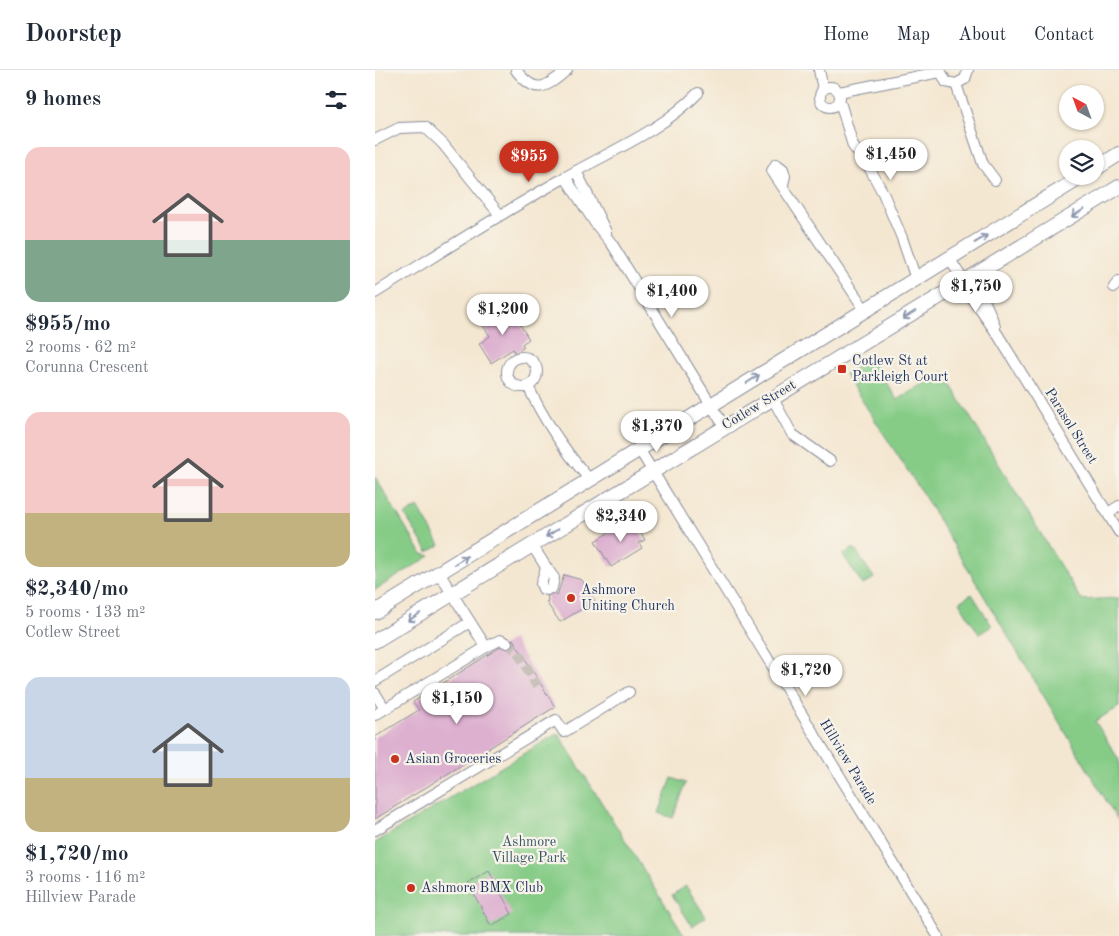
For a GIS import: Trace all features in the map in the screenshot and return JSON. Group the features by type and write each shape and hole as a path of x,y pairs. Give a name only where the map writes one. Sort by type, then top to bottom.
{"main road":[{"path":"1104,163 1119,154"},
{"name":"Cotlew Street","path":"375,612 1068,185"},
{"name":"Cotlew Street","path":"375,641 963,280 1119,187"}],"street":[{"path":"516,70 529,85 537,87 544,86 567,70"},
{"path":"819,70 823,89 819,98 822,104 829,108 839,103"},
{"path":"823,89 831,87 839,92 940,71 946,82 956,84 965,79 968,70"},
{"path":"956,84 983,164 995,180"},
{"path":"839,92 839,103 844,113 853,146 870,169 883,194 902,238 916,279"},
{"path":"375,292 500,214 617,150 675,115 698,93"},
{"path":"375,140 399,128 425,127 443,144 500,214"},
{"path":"576,171 612,244 725,426"},
{"path":"565,177 595,223 612,244"},
{"path":"783,184 826,256 865,310"},
{"name":"Parasol Street","path":"949,258 963,280 973,284 990,312 998,335 1119,532"},
{"path":"528,386 541,415 551,426 557,439 590,480"},
{"path":"772,398 792,434 830,460"},
{"name":"Hillview Parade","path":"639,449 938,936"},
{"path":"1107,513 1119,506"},
{"path":"532,545 546,567 541,584 543,589 550,589"},
{"path":"439,574 486,647"},
{"path":"375,681 470,622"},
{"path":"375,715 486,647 500,640 507,644"},
{"path":"375,830 556,720 563,732 629,692"},
{"path":"375,693 385,709"}],"green space":[{"path":"871,358 897,400 943,372 1081,600 1119,598 1119,707 1095,721 1119,760 1119,822 926,499 845,374"},
{"path":"375,477 422,554 430,556 375,590"},
{"path":"418,507 440,545 428,552 405,515"},
{"path":"854,548 874,578 863,585 843,555"},
{"path":"972,594 992,626 979,634 959,602"},
{"name":"Ashmore Village Park","path":"558,733 685,936 375,936 375,843"},
{"path":"672,778 686,783 673,818 659,813"},
{"path":"686,886 706,917 692,926 672,895"}],"building":[{"path":"511,310 529,339 522,344 524,347 515,353 513,349 491,363 479,344 490,336 482,324 501,312 503,315"},
{"path":"632,518 645,540 639,543 642,548 611,567 595,541"},
{"name":"Ashmore Uniting Church","path":"564,575 582,580 595,601 560,622 546,602 548,601 546,584 549,583 557,596"},
{"path":"513,639 555,707 375,819 375,737 419,710 413,702"},
{"path":"489,871 512,914 491,926 468,883"}],"tunnel":[{"path":"507,643 518,652 537,686"}],"place":[{"name":"Cotlew St at Parkleigh Court","path":"842,369"},
{"name":"Ashmore Uniting Church","path":"571,598"},
{"name":"Asian Groceries","path":"395,759"},
{"name":"Ashmore BMX Club","path":"411,888"}]}
